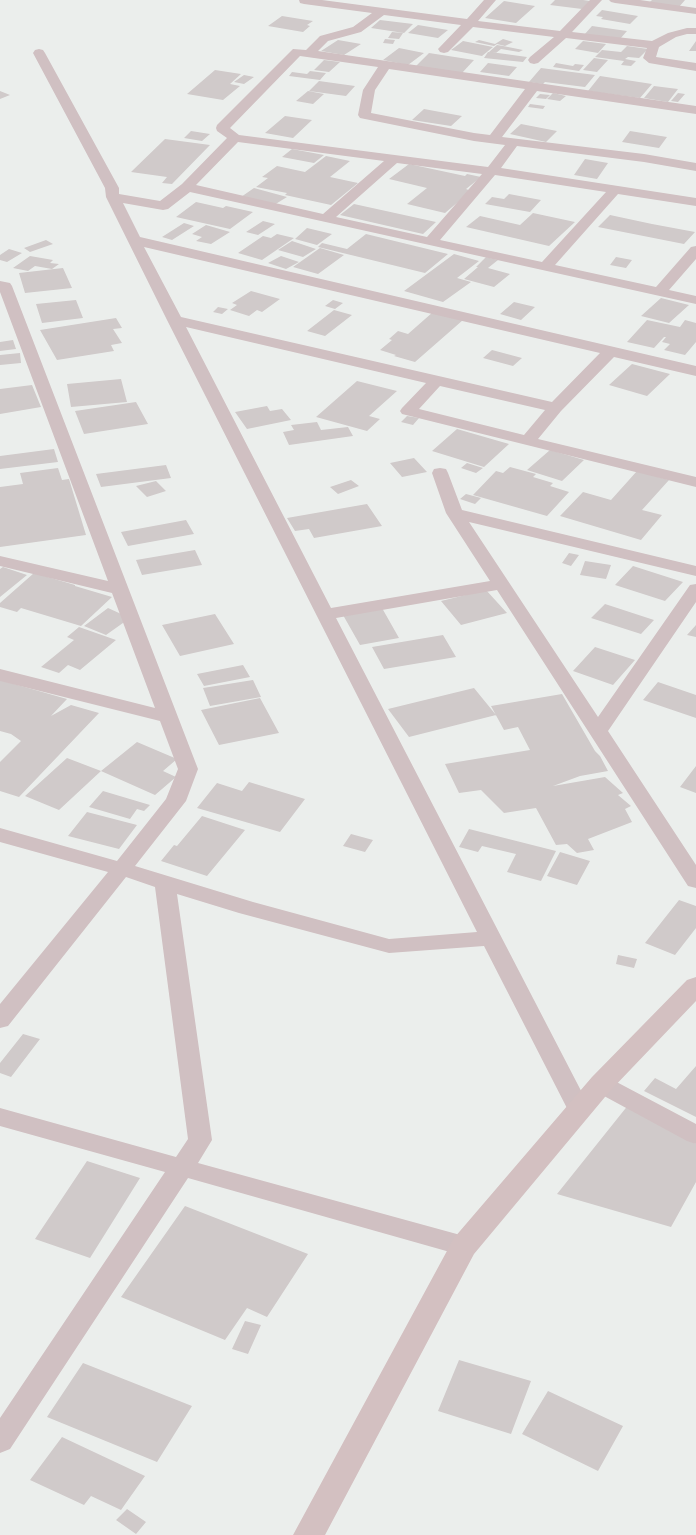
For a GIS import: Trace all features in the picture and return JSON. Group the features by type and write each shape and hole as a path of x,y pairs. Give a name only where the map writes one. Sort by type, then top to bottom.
{"street":[{"path":"444,49 490,0"},
{"path":"534,60 563,35 596,0"},
{"path":"615,0 691,7"},
{"path":"304,1 563,35 654,45 672,35 696,30"},
{"path":"309,54 324,38 357,30 382,11"},
{"path":"654,45 649,58 653,60 696,67"},
{"path":"696,110 297,52 222,128 236,138 492,171 696,202"},
{"path":"39,53 112,188 113,197 174,320 580,1110"},
{"path":"386,65 369,90 364,115 493,140 644,158 696,167"},
{"path":"493,140 533,87"},
{"path":"113,197 163,206 187,187 236,138"},
{"path":"430,242 492,171 513,142"},
{"path":"326,219 394,159"},
{"path":"187,187 696,300"},
{"path":"545,267 615,190"},
{"path":"134,240 696,371"},
{"path":"659,292 696,250"},
{"path":"0,285 5,286 188,769 176,801 0,1020"},
{"path":"174,320 555,408"},
{"path":"528,441 555,408 611,351"},
{"path":"436,381 408,411 696,482"},
{"path":"440,473 455,513 696,881"},
{"path":"455,513 696,571"},
{"path":"0,561 120,589"},
{"path":"326,614 502,584"},
{"path":"598,731 696,589"},
{"path":"0,675 168,717"},
{"path":"0,834 122,869 248,908 389,946 491,938"},
{"path":"0,1441 200,1140 165,882"},
{"path":"309,1535 464,1246 601,1084 696,986"},
{"path":"601,1084 696,1135"},
{"path":"0,1117 464,1246"}],"building":[{"path":"555,0 590,1 582,9 550,5"},
{"path":"652,0 685,0 679,7 650,2"},
{"path":"504,1 535,6 516,23 485,18"},
{"path":"602,10 638,16 630,24 601,19 603,17 596,16"},
{"path":"282,16 313,21 307,25 310,26 303,32 268,26"},
{"path":"380,20 413,24 404,33 371,28"},
{"path":"418,25 448,30 438,38 408,33"},
{"path":"592,26 627,31 620,39 584,35"},
{"path":"392,32 403,33 399,39 388,38"},
{"path":"385,39 395,40 393,44 383,43"},
{"path":"503,39 513,42 505,46 497,44 494,46 475,42 479,40 495,44"},
{"path":"338,40 361,44 344,55 321,51"},
{"path":"463,41 493,47 482,56 451,50"},
{"path":"583,41 606,44 598,53 575,49"},
{"path":"696,41 696,51 689,51"},
{"path":"497,45 523,50 519,52 501,49 496,53 489,52"},
{"path":"627,46 648,49 639,58 628,57 625,59 636,61 631,66 621,65 624,61 595,57 602,50 621,52"},
{"path":"399,48 424,53 408,65 383,60"},
{"path":"488,52 527,57 523,62 484,58"},
{"path":"429,53 474,60 462,73 416,66"},
{"path":"594,58 608,60 597,72 583,70"},
{"path":"324,60 340,62 329,72 314,70"},
{"path":"488,63 517,67 509,76 480,72"},
{"path":"556,63 573,66 575,64 584,65 579,71 553,67"},
{"path":"541,68 595,75 585,87 545,82 543,84 529,82"},
{"path":"215,70 241,74 230,84 240,86 223,100 187,94"},
{"path":"310,71 326,73 320,80 289,76 292,72 307,74"},
{"path":"244,75 254,77 244,84 234,82"},
{"path":"600,76 652,84 640,98 588,91"},
{"path":"319,81 355,86 346,96 309,91"},
{"path":"654,86 678,89 668,102 644,98"},
{"path":"0,91 10,95 0,99"},
{"path":"308,91 324,94 313,104 296,101"},
{"path":"553,93 566,96 560,101 547,99"},
{"path":"678,93 685,94 678,102 671,101"},
{"path":"540,94 550,95 546,99 536,98"},
{"path":"530,104 545,106 543,109 528,107"},
{"path":"424,109 462,116 451,126 412,120"},
{"path":"285,116 312,120 293,138 265,133"},
{"path":"521,124 557,131 546,142 510,134"},
{"path":"191,131 210,134 202,141 184,138"},
{"path":"630,131 667,137 659,148 622,142"},
{"path":"165,139 210,145 172,184 162,183 167,177 131,172"},
{"path":"292,149 324,155 314,163 282,157"},
{"path":"326,156 350,161 330,177 358,183 331,205 285,195 287,193 256,187 268,178 262,177 277,166 305,172"},
{"path":"585,159 608,163 597,179 574,175"},
{"path":"409,164 465,176 467,174 481,177 466,189 471,191 445,213 407,204 427,188 389,179"},
{"path":"254,188 287,197 274,205 241,197"},
{"path":"509,194 541,200 530,212 485,204 492,197 504,199"},
{"path":"196,202 223,208 226,206 253,212 230,229 176,217"},
{"path":"354,204 436,222 423,234 340,215"},
{"path":"533,213 575,222 549,246 466,227 480,216 520,225"},
{"path":"610,215 695,232 684,244 598,227"},
{"path":"263,221 275,224 258,235 246,232"},
{"path":"184,223 194,226 172,240 162,237"},
{"path":"206,225 230,232 211,244 196,241 202,237 192,234"},
{"path":"307,228 332,234 317,245 295,239"},
{"path":"277,234 294,238 262,260 238,253 263,236 271,238"},
{"path":"366,234 448,254 425,273 318,247 322,243 347,249"},
{"path":"46,240 53,244 30,252 24,248"},
{"path":"292,241 316,249 303,257 278,250"},
{"path":"320,248 344,255 318,274 293,267"},
{"path":"9,249 22,253 7,262 0,260 0,255"},
{"path":"454,254 479,261 457,278 471,282 443,302 404,291"},
{"path":"30,256 53,260 50,263 59,264 52,269 35,266 28,271 13,268"},
{"path":"281,256 299,262 286,269 268,263"},
{"path":"486,257 498,260 488,268 510,274 494,287 464,279 478,267 476,267"},
{"path":"616,257 632,260 626,268 610,265"},
{"path":"63,268 72,288 25,293 19,273"},
{"path":"251,291 280,299 262,312 257,310 249,316 230,310 237,305 232,303"},
{"path":"661,298 689,305 669,323 641,316"},
{"path":"76,300 83,318 42,323 36,304"},
{"path":"333,300 343,303 335,309 325,306"},
{"path":"514,302 535,307 521,320 500,314"},
{"path":"218,307 228,309 222,314 213,312"},
{"path":"334,310 352,315 325,336 307,331"},
{"path":"433,312 463,320 415,362 380,350 392,340 389,339 398,331 408,334"},
{"path":"116,318 122,328 113,329 122,343 111,345 114,351 57,360 40,330"},
{"path":"647,320 680,327 685,320 696,323 696,342 685,355 664,350 670,344 662,342 666,337 664,337 654,348 627,342"},
{"path":"13,340 16,349 0,351 0,342"},
{"path":"492,350 522,358 513,366 483,358"},
{"path":"20,353 21,363 0,365 0,355"},
{"path":"632,364 670,374 647,396 609,385"},
{"path":"121,379 127,402 71,407 67,384"},
{"path":"357,381 397,391 369,416 380,419 367,431 316,417"},
{"path":"32,385 41,407 0,414 0,389"},
{"path":"136,402 148,424 84,434 75,411"},
{"path":"267,406 270,411 282,409 291,420 247,429 235,412"},
{"path":"407,416 419,418 413,425 401,422"},
{"path":"317,422 321,430 348,427 353,436 289,445 283,432 294,430 291,425"},
{"path":"457,429 509,444 484,467 432,451"},
{"path":"54,449 58,462 0,469 0,456"},
{"path":"550,450 584,460 562,481 527,470"},
{"path":"414,458 427,472 402,477 390,463"},
{"path":"467,463 483,468 476,473 461,468"},
{"path":"166,465 171,478 101,487 96,474"},
{"path":"510,467 536,474 533,477 553,483 550,486 569,492 547,516 473,495 496,471 503,473"},
{"path":"58,468 62,480 69,479 86,535 0,547 0,487 23,484 20,473"},
{"path":"637,471 669,480 642,510 662,515 641,540 560,516 583,492 611,500"},
{"path":"351,480 359,486 338,494 330,487"},
{"path":"156,481 166,491 147,497 136,486"},
{"path":"466,494 481,498 475,504 460,499"},
{"path":"367,504 382,526 314,538 309,529 295,531 287,518"},
{"path":"186,520 194,534 128,546 121,532"},
{"path":"195,550 202,565 142,575 136,560"},
{"path":"569,553 579,555 571,566 562,563"},
{"path":"585,561 611,565 606,579 580,575"},
{"path":"633,566 683,582 665,601 615,585"},
{"path":"3,567 27,575 0,597 0,569"},
{"path":"34,573 112,597 81,626 21,608 17,612 0,607 0,603"},
{"path":"486,590 507,613 461,625 441,601"},
{"path":"605,604 654,620 641,634 591,618"},
{"path":"108,608 130,618 106,635 84,626"},
{"path":"382,608 399,638 360,645 343,615"},
{"path":"215,614 234,644 180,656 162,625"},
{"path":"696,625 696,637 687,635"},
{"path":"79,627 116,640 80,670 68,665 59,673 41,667 74,640 67,637"},
{"path":"443,635 456,657 384,669 372,647"},
{"path":"595,647 635,660 613,685 573,671"},
{"path":"243,665 250,677 204,686 197,674"},
{"path":"0,680 67,699 51,716 71,705 99,713 19,797 0,791 0,762 21,741 11,734 0,731"},
{"path":"253,680 261,697 210,706 203,688"},
{"path":"658,682 696,695 696,718 643,700"},
{"path":"474,688 496,715 409,737 388,709"},
{"path":"562,694 608,771 580,776 553,786 605,777 623,793 618,795 631,806 625,809 632,822 588,839 594,850 577,853 567,844 556,845 536,808 504,813 481,790 459,793 445,764 530,750 518,727 504,730 491,706"},
{"path":"260,698 279,733 219,745 201,710"},
{"path":"137,742 177,759 163,771 176,777 155,795 101,771"},
{"path":"67,758 101,771 59,810 25,796"},
{"path":"696,766 696,793 680,787"},
{"path":"249,782 305,799 280,832 197,808 217,783 242,791"},
{"path":"103,791 150,805 144,811 137,809 130,819 89,807"},
{"path":"87,812 137,825 119,849 68,836"},
{"path":"202,816 245,830 207,876 161,861 174,845 177,846"},
{"path":"469,829 556,851 541,881 507,872 516,854 482,846 478,852 459,847"},
{"path":"351,834 373,840 365,852 343,846"},
{"path":"560,852 590,861 577,885 547,876"},
{"path":"679,900 696,906 696,928 675,955 645,943"},
{"path":"618,955 637,959 634,968 616,964"},
{"path":"23,1034 40,1039 11,1077 0,1073 0,1063"},
{"path":"696,1066 696,1117 644,1091 655,1078 676,1089"},
{"path":"629,1104 696,1144 696,1182 671,1227 557,1194"},
{"path":"87,1161 140,1178 90,1258 35,1239"},
{"path":"185,1206 308,1254 267,1317 247,1308 225,1340 121,1297"},
{"path":"245,1321 261,1325 248,1354 232,1349"},
{"path":"459,1360 531,1381 511,1434 438,1411"},
{"path":"83,1363 192,1406 157,1462 47,1417"},
{"path":"548,1391 623,1426 598,1471 522,1434"},
{"path":"62,1437 145,1476 121,1510 91,1496 84,1505 30,1480"},
{"path":"127,1509 146,1522 136,1534 116,1520"}]}
